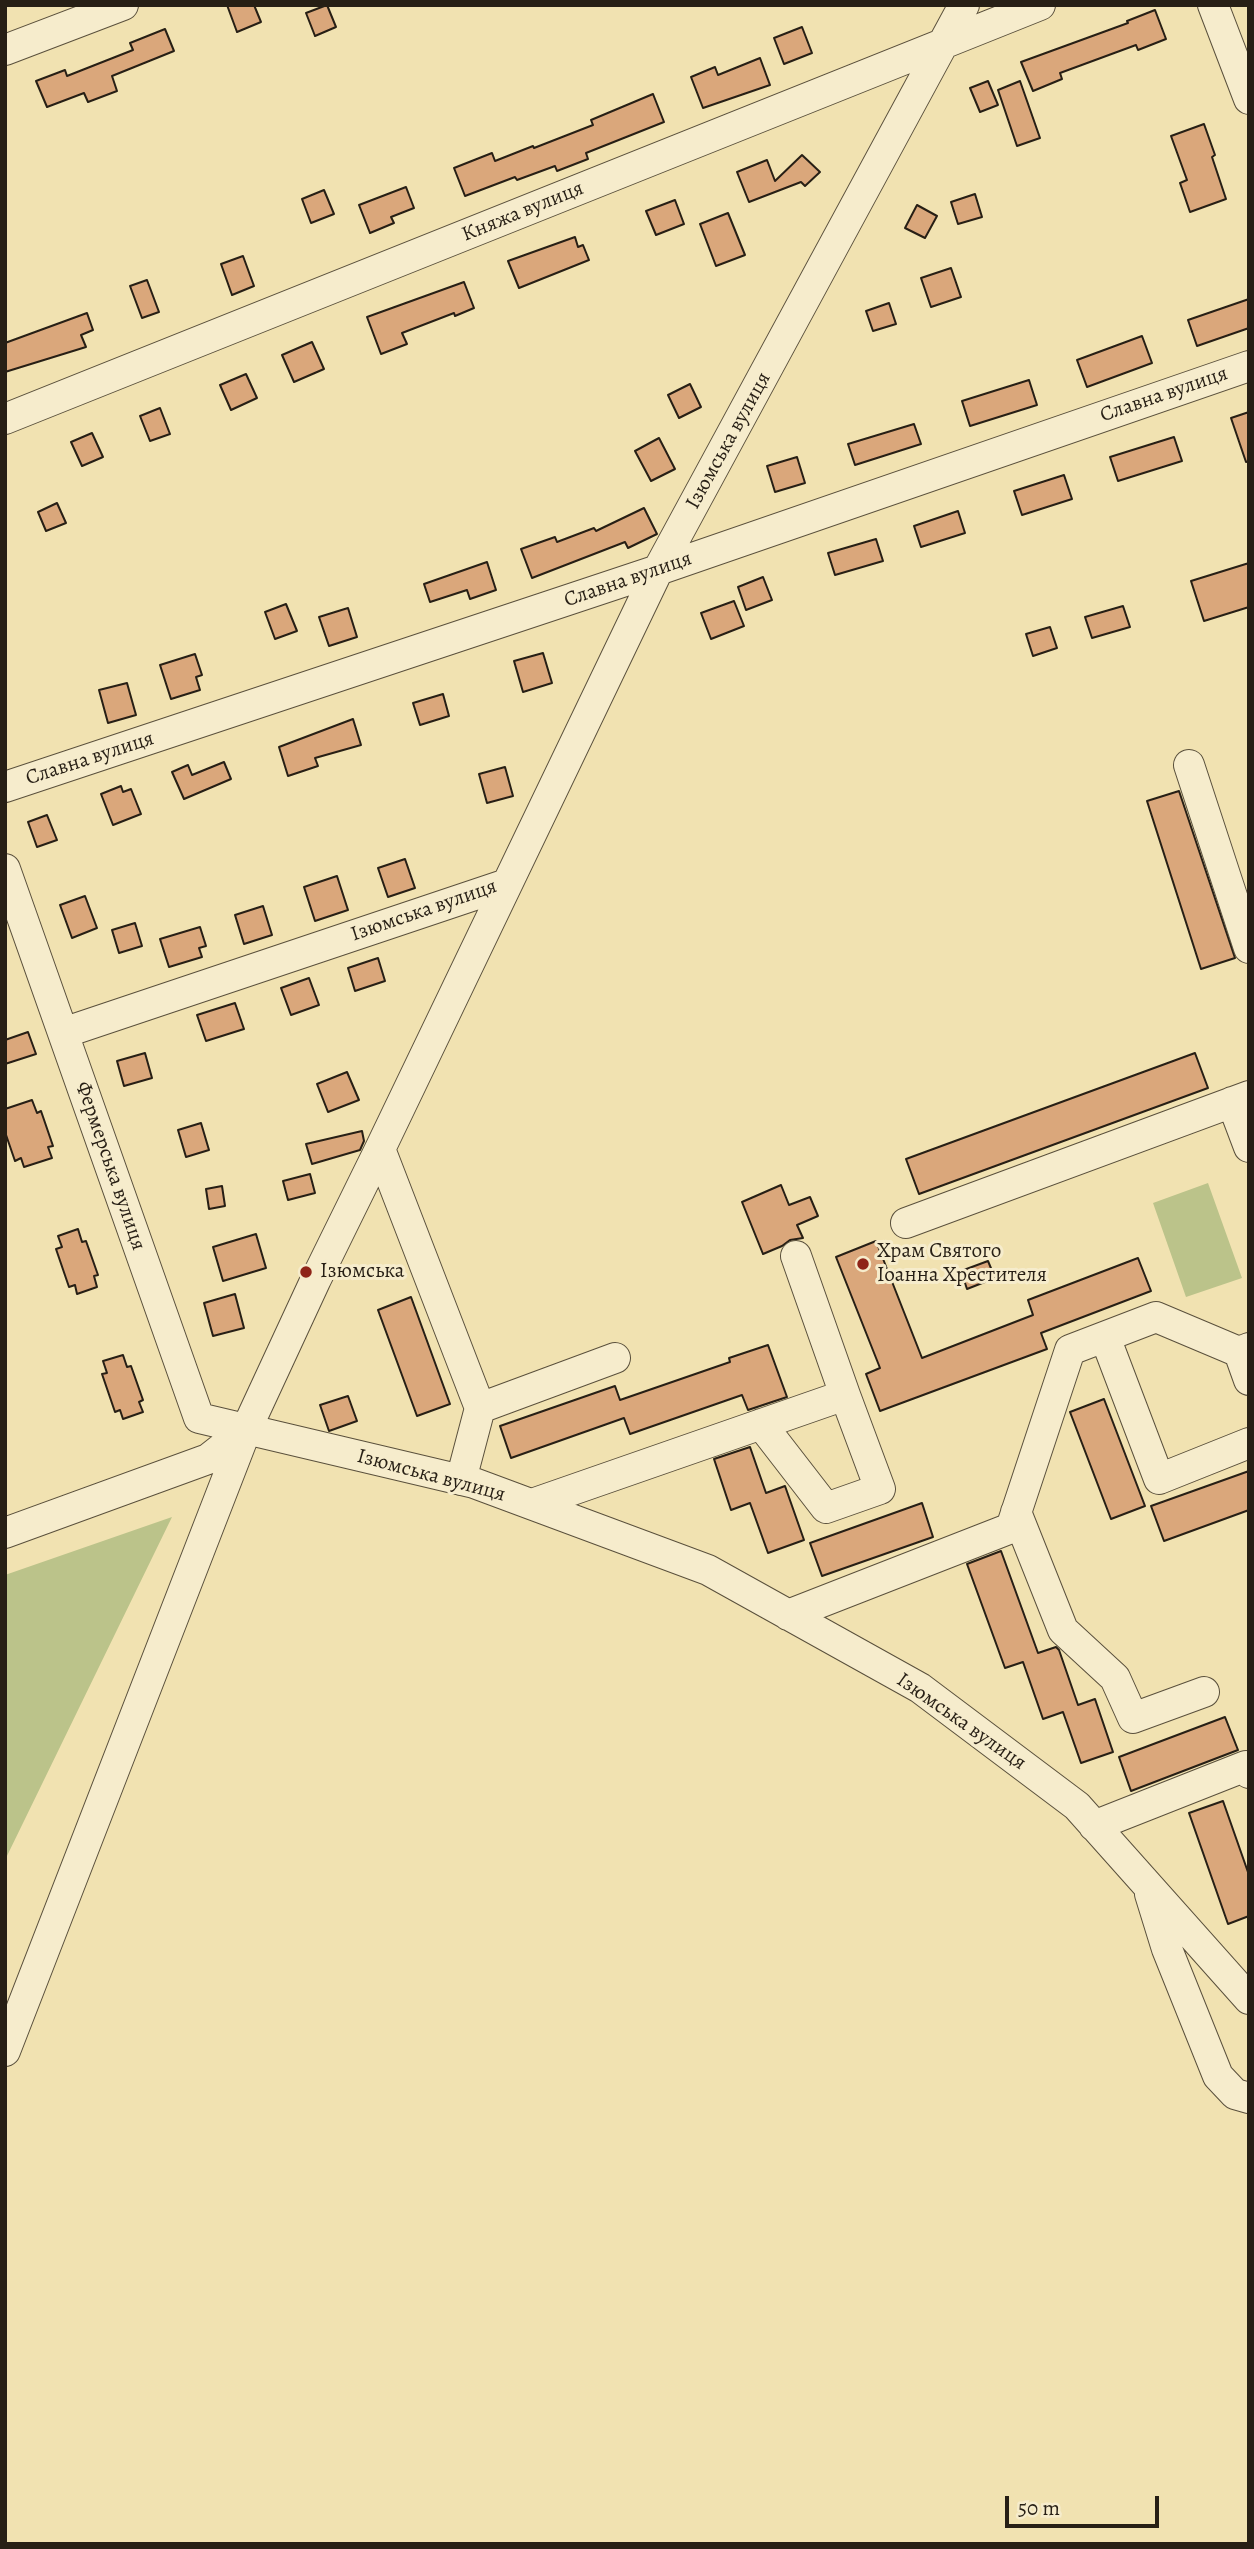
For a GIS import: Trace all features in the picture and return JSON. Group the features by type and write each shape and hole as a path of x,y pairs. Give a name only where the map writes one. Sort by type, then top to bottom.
{"street":[{"path":"5,50 123,5"},
{"name":"Ізюмська вулиця","path":"964,5 658,570 316,1279 246,1430 461,1480 708,1570 920,1688 1077,1806 1249,1999"},
{"name":"Княжа вулиця","path":"5,419 1040,5"},
{"path":"1213,5 1249,99"},
{"name":"Славна вулиця","path":"5,787 658,570 1249,366"},
{"path":"1189,765 1249,948"},
{"name":"Фермерська вулиця","path":"5,869 200,1418 246,1430"},
{"name":"Ізюмська вулиця","path":"63,1033 507,884"},
{"path":"906,1223 1240,1099 1249,1147"},
{"path":"380,1149 480,1408 461,1480"},
{"path":"761,1424 827,1508 880,1489 796,1256"},
{"path":"788,1615 1011,1528 1070,1350 1156,1317 1244,1350 1249,1380"},
{"path":"1105,1337 1159,1479 1249,1443"},
{"path":"480,1408 615,1358"},
{"path":"531,1504 845,1395"},
{"path":"5,1533 208,1459 246,1430"},
{"path":"5,2051 246,1430"},
{"path":"1016,1513 1063,1630 1115,1678 1133,1718 1204,1692"},
{"path":"1094,1826 1246,1766 1249,1773"},
{"name":"Ізюмська вулиця","path":"1148,1887 1167,1949 1218,2076 1235,2094 1249,2098"}],"green space":[{"path":"1208,1183 1242,1278 1186,1297 1153,1203"},
{"path":"172,1517 5,1860 5,1575"}],"building":[{"path":"227,5 254,5 261,22 237,32"},
{"path":"327,5 336,27 315,36 306,13"},
{"path":"1155,10 1166,39 1138,50 1136,45 1060,73 1062,79 1033,91 1021,62 1128,23 1127,21"},
{"path":"802,27 812,53 784,64 774,38"},
{"path":"165,29 174,51 112,76 117,91 88,102 84,93 47,107 36,81 65,70 67,76 133,50 130,43"},
{"path":"760,58 770,85 703,108 691,77 715,67 718,75"},
{"path":"988,81 998,105 980,112 970,88"},
{"path":"1020,81 1040,138 1017,146 998,90"},
{"path":"653,94 664,122 586,153 588,159 557,171 555,166 517,180 515,177 465,196 454,168 492,153 495,161 533,146 534,148 593,125 591,120"},
{"path":"1204,124 1226,199 1190,212 1180,183 1187,180 1171,136"},
{"path":"802,155 820,172 805,186 801,182 749,202 737,172 767,160 775,181"},
{"path":"406,187 414,208 391,217 394,223 370,233 359,205"},
{"path":"324,190 334,214 311,223 302,199"},
{"path":"975,194 982,217 958,224 951,202"},
{"path":"675,200 684,224 656,235 646,211"},
{"path":"917,205 937,216 925,238 905,228"},
{"path":"728,213 745,255 716,266 700,224"},
{"path":"575,237 578,247 583,245 589,260 519,288 508,261"},
{"path":"243,256 254,286 232,295 221,264"},
{"path":"951,268 961,297 931,307 921,278"},
{"path":"147,280 159,312 142,318 130,286"},
{"path":"464,282 474,308 402,333 407,344 381,354 367,317"},
{"path":"1249,299 1249,328 1197,346 1188,320"},
{"path":"889,303 896,324 873,331 866,311"},
{"path":"87,313 93,330 81,335 86,347 5,372 5,343"},
{"path":"1142,336 1152,363 1087,387 1077,360"},
{"path":"312,342 324,369 294,382 282,355"},
{"path":"246,374 257,398 231,410 220,385"},
{"path":"1029,380 1037,405 970,426 962,401"},
{"path":"690,384 701,407 679,418 668,395"},
{"path":"160,408 170,434 150,441 140,416"},
{"path":"1249,412 1249,461 1246,462 1231,418"},
{"path":"914,424 921,444 855,465 848,444"},
{"path":"92,433 103,457 82,466 71,442"},
{"path":"1174,437 1182,461 1118,481 1110,457"},
{"path":"659,438 675,469 651,481 635,451"},
{"path":"797,457 805,483 775,492 767,466"},
{"path":"1064,475 1072,499 1022,515 1014,491"},
{"path":"57,503 66,523 46,531 38,512"},
{"path":"644,508 657,534 628,548 625,542 532,578 521,549 555,537 557,542 594,528 596,531"},
{"path":"958,511 965,533 921,547 914,526"},
{"path":"876,539 883,561 835,575 828,553"},
{"path":"487,562 496,590 470,599 467,590 430,602 424,584"},
{"path":"1249,563 1249,607 1204,621 1191,581"},
{"path":"763,577 772,600 746,610 738,587"},
{"path":"734,601 744,626 711,639 701,613"},
{"path":"286,604 297,631 275,639 265,612"},
{"path":"1123,606 1130,627 1092,638 1085,617"},
{"path":"348,608 357,637 329,646 319,617"},
{"path":"1050,627 1057,648 1033,656 1026,634"},
{"path":"543,653 552,683 523,692 514,661"},
{"path":"195,654 202,675 196,677 200,690 171,699 160,665"},
{"path":"127,683 136,715 108,723 99,690"},
{"path":"443,694 449,716 420,725 413,703"},
{"path":"353,719 361,745 315,758 318,766 288,776 279,747"},
{"path":"224,762 231,779 184,799 172,772 188,765 192,775"},
{"path":"505,767 513,796 487,803 479,774"},
{"path":"121,786 123,792 131,789 141,814 113,825 101,794"},
{"path":"1179,791 1235,958 1201,969 1147,801"},
{"path":"47,815 57,840 37,847 28,822"},
{"path":"405,859 415,888 388,897 378,868"},
{"path":"337,876 348,910 315,921 304,887"},
{"path":"85,896 97,928 72,938 60,905"},
{"path":"263,906 272,935 244,944 235,915"},
{"path":"135,923 142,946 119,953 112,930"},
{"path":"200,927 206,946 199,948 202,957 169,967 160,939"},
{"path":"378,958 385,981 355,991 348,968"},
{"path":"309,978 319,1005 291,1015 281,988"},
{"path":"235,1003 244,1029 206,1041 197,1015"},
{"path":"28,1032 36,1054 5,1064 5,1040"},
{"path":"145,1053 152,1078 124,1086 117,1061"},
{"path":"1195,1053 1208,1088 919,1194 906,1159"},
{"path":"347,1072 359,1100 328,1112 317,1084"},
{"path":"32,1100 37,1113 41,1111 53,1146 48,1147 52,1158 24,1167 21,1158 15,1161 5,1132 5,1109"},
{"path":"201,1123 209,1150 186,1157 178,1130"},
{"path":"362,1131 364,1141 360,1150 312,1164 306,1144"},
{"path":"310,1174 315,1193 288,1200 283,1181"},
{"path":"781,1185 789,1205 810,1197 818,1216 797,1225 803,1238 790,1240 763,1254 742,1202"},
{"path":"222,1186 225,1206 209,1209 206,1189"},
{"path":"78,1229 82,1242 86,1241 98,1275 94,1276 97,1287 77,1294 75,1285 69,1287 56,1249 62,1247 58,1236"},
{"path":"256,1234 266,1268 223,1281 213,1247"},
{"path":"876,1241 922,1358 1033,1315 1028,1300 1138,1258 1151,1291 1041,1333 1047,1349 880,1411 866,1374 880,1368 836,1257"},
{"path":"988,1261 995,1278 967,1289 961,1271"},
{"path":"235,1294 244,1328 213,1336 204,1303"},
{"path":"411,1297 450,1404 417,1416 378,1310"},
{"path":"768,1345 787,1397 748,1410 742,1395 630,1434 624,1418 511,1458 500,1426 615,1386 620,1400 730,1362 729,1358"},
{"path":"123,1355 127,1367 131,1366 143,1400 139,1402 143,1412 123,1419 120,1410 115,1412 102,1374 107,1373 103,1361"},
{"path":"348,1396 357,1421 329,1431 320,1405"},
{"path":"1104,1399 1145,1506 1111,1519 1070,1412"},
{"path":"750,1447 766,1493 785,1486 804,1540 768,1553 750,1503 731,1510 714,1459"},
{"path":"1249,1471 1249,1510 1164,1541 1151,1506"},
{"path":"922,1503 933,1537 822,1576 810,1543"},
{"path":"1001,1551 1038,1653 1056,1647 1059,1650 1078,1705 1095,1699 1113,1752 1081,1763 1063,1712 1043,1719 1023,1662 1005,1668 967,1564"},
{"path":"1225,1717 1238,1750 1131,1791 1119,1757"},
{"path":"1223,1801 1249,1875 1249,1916 1228,1924 1189,1813"}],"place":[{"name":"Храм Святого Іоанна Хрестителя","path":"863,1264"},
{"name":"Ізюмська","path":"306,1272"}]}
